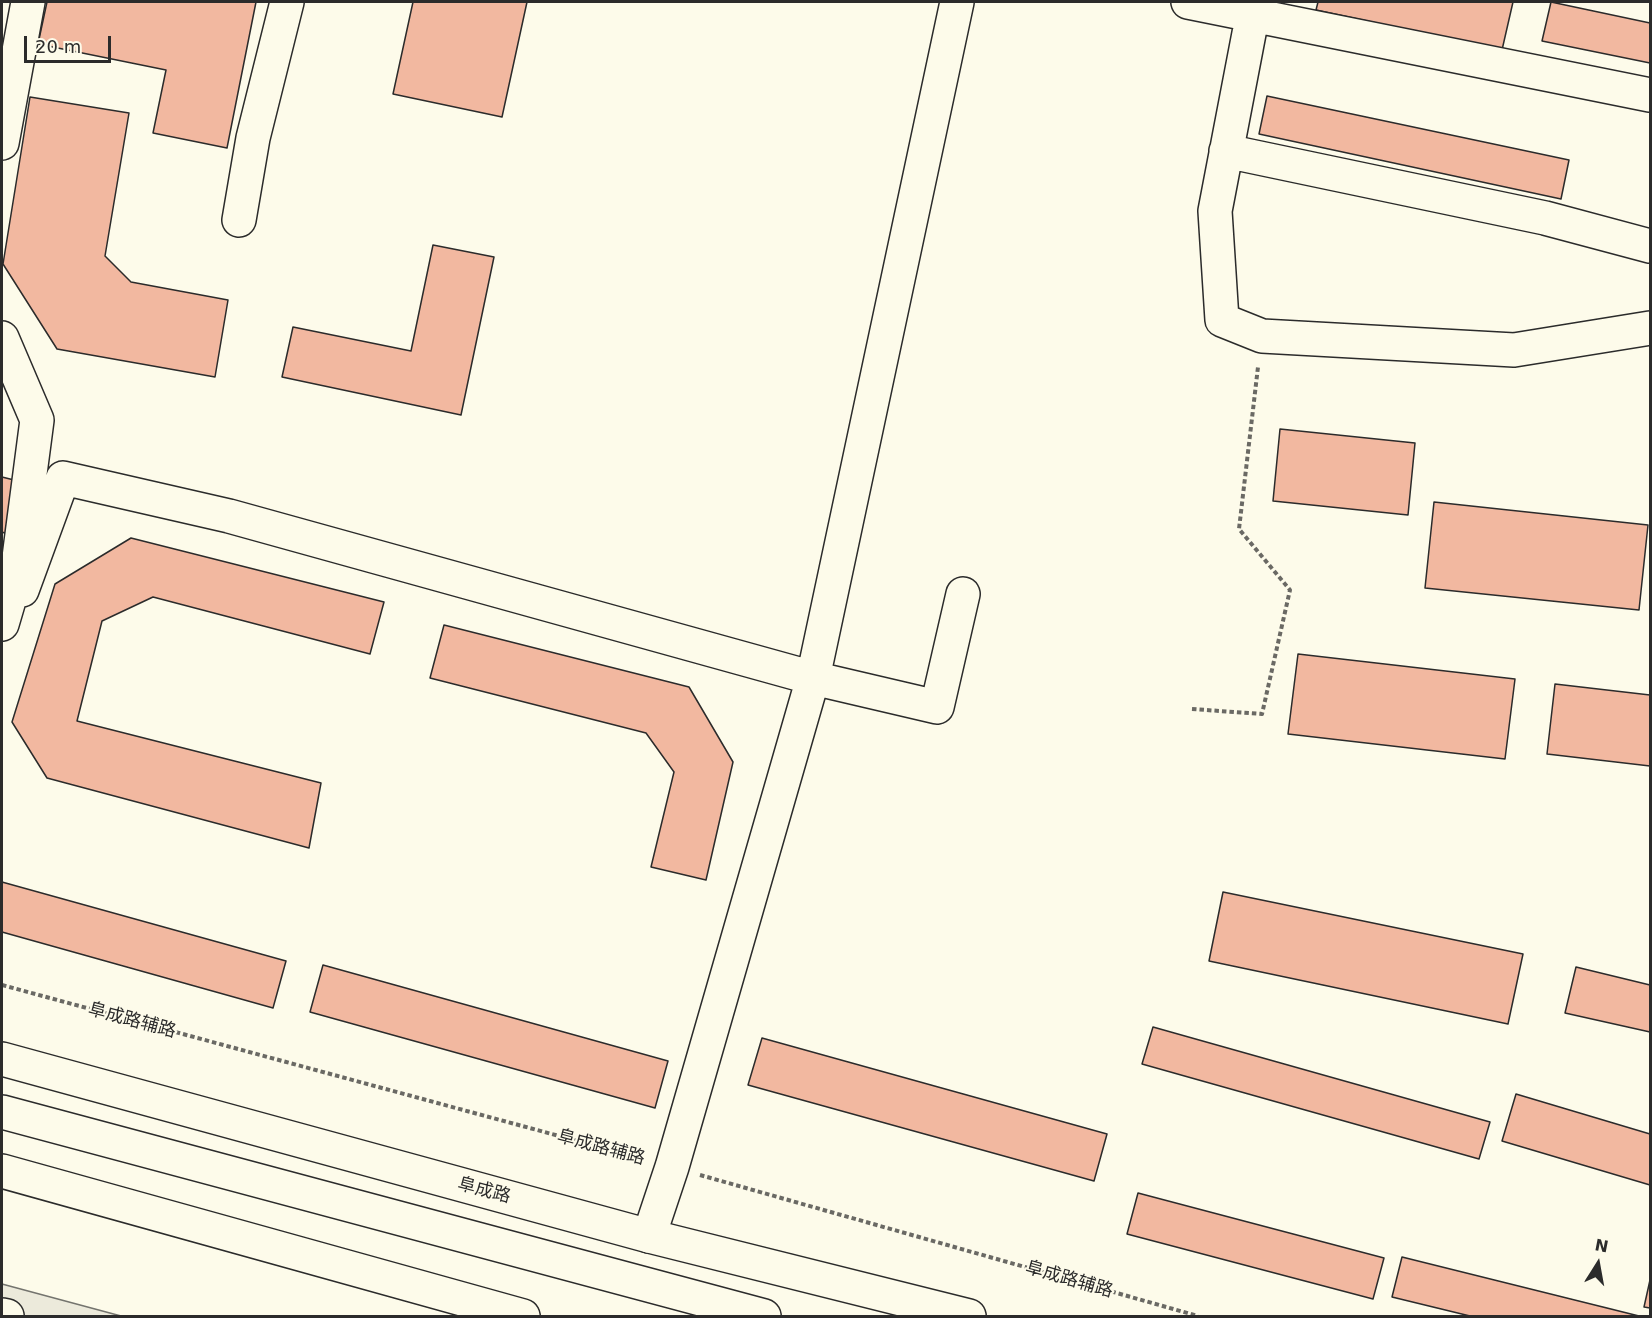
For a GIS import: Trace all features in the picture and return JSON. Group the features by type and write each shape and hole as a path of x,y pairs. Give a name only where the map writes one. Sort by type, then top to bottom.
{"main road":[{"path":"2,142 28,2"},
{"path":"239,220 253,138 286,2"},
{"path":"649,1236 672,1167 813,678 957,2"},
{"path":"1188,2 1254,8 1650,95"},
{"path":"1254,8 1215,211 1222,320 1262,336 1514,350 1650,328"},
{"path":"1226,151 1545,218 1650,246"},
{"path":"2,338 37,420 17,573 2,624"},
{"path":"22,590 63,478 230,516 813,678 937,707 963,594"},
{"name":"阜成路","path":"2,1059 649,1236 969,1317"},
{"path":"2,1112 764,1317"},
{"path":"2,1172 523,1317"},
{"path":"2,1315 7,1317"}],"path":[{"path":"1192,709 1262,714 1290,590 1239,529 1262,336"},
{"name":"阜成路辅路","path":"2,985 672,1167 1198,1317"}],"shaded area":[{"path":"2,1284 121,1316 9,1316 2,1314"}],"building":[{"path":"47,2 256,2 227,148 153,133 166,70 38,44"},
{"path":"413,2 527,2 502,117 393,94"},
{"path":"1318,2 1513,2 1502,50 1316,10"},
{"path":"1551,2 1650,23 1650,63 1542,41"},
{"path":"1267,96 1569,160 1561,199 1259,134"},
{"path":"30,97 129,113 105,256 131,282 228,300 215,377 57,349 3,264"},
{"path":"433,245 494,257 461,415 282,377 293,327 411,351"},
{"path":"1280,429 1415,443 1408,515 1273,501"},
{"path":"2,477 22,482 7,534 2,532"},
{"path":"1434,502 1648,525 1639,610 1425,588"},
{"path":"131,538 384,602 370,654 153,597 102,621 77,721 321,783 309,848 47,778 12,722 55,584"},
{"path":"444,625 689,687 733,762 706,880 651,867 674,772 646,733 430,678"},
{"path":"1298,654 1515,679 1505,759 1288,734"},
{"path":"1555,684 1650,695 1650,766 1547,754"},
{"path":"2,882 286,961 273,1008 2,932"},
{"path":"1223,892 1523,954 1508,1024 1209,961"},
{"path":"323,965 668,1061 655,1108 310,1012"},
{"path":"1576,967 1650,985 1650,1032 1565,1013"},
{"path":"1153,1027 1490,1122 1479,1159 1142,1064"},
{"path":"762,1038 1107,1134 1094,1181 748,1085"},
{"path":"1516,1094 1650,1134 1650,1185 1502,1141"},
{"path":"1138,1193 1384,1258 1373,1299 1127,1234"},
{"path":"1402,1257 1639,1316 1470,1316 1392,1297"},
{"path":"1650,1280 1650,1308 1644,1307"}]}
